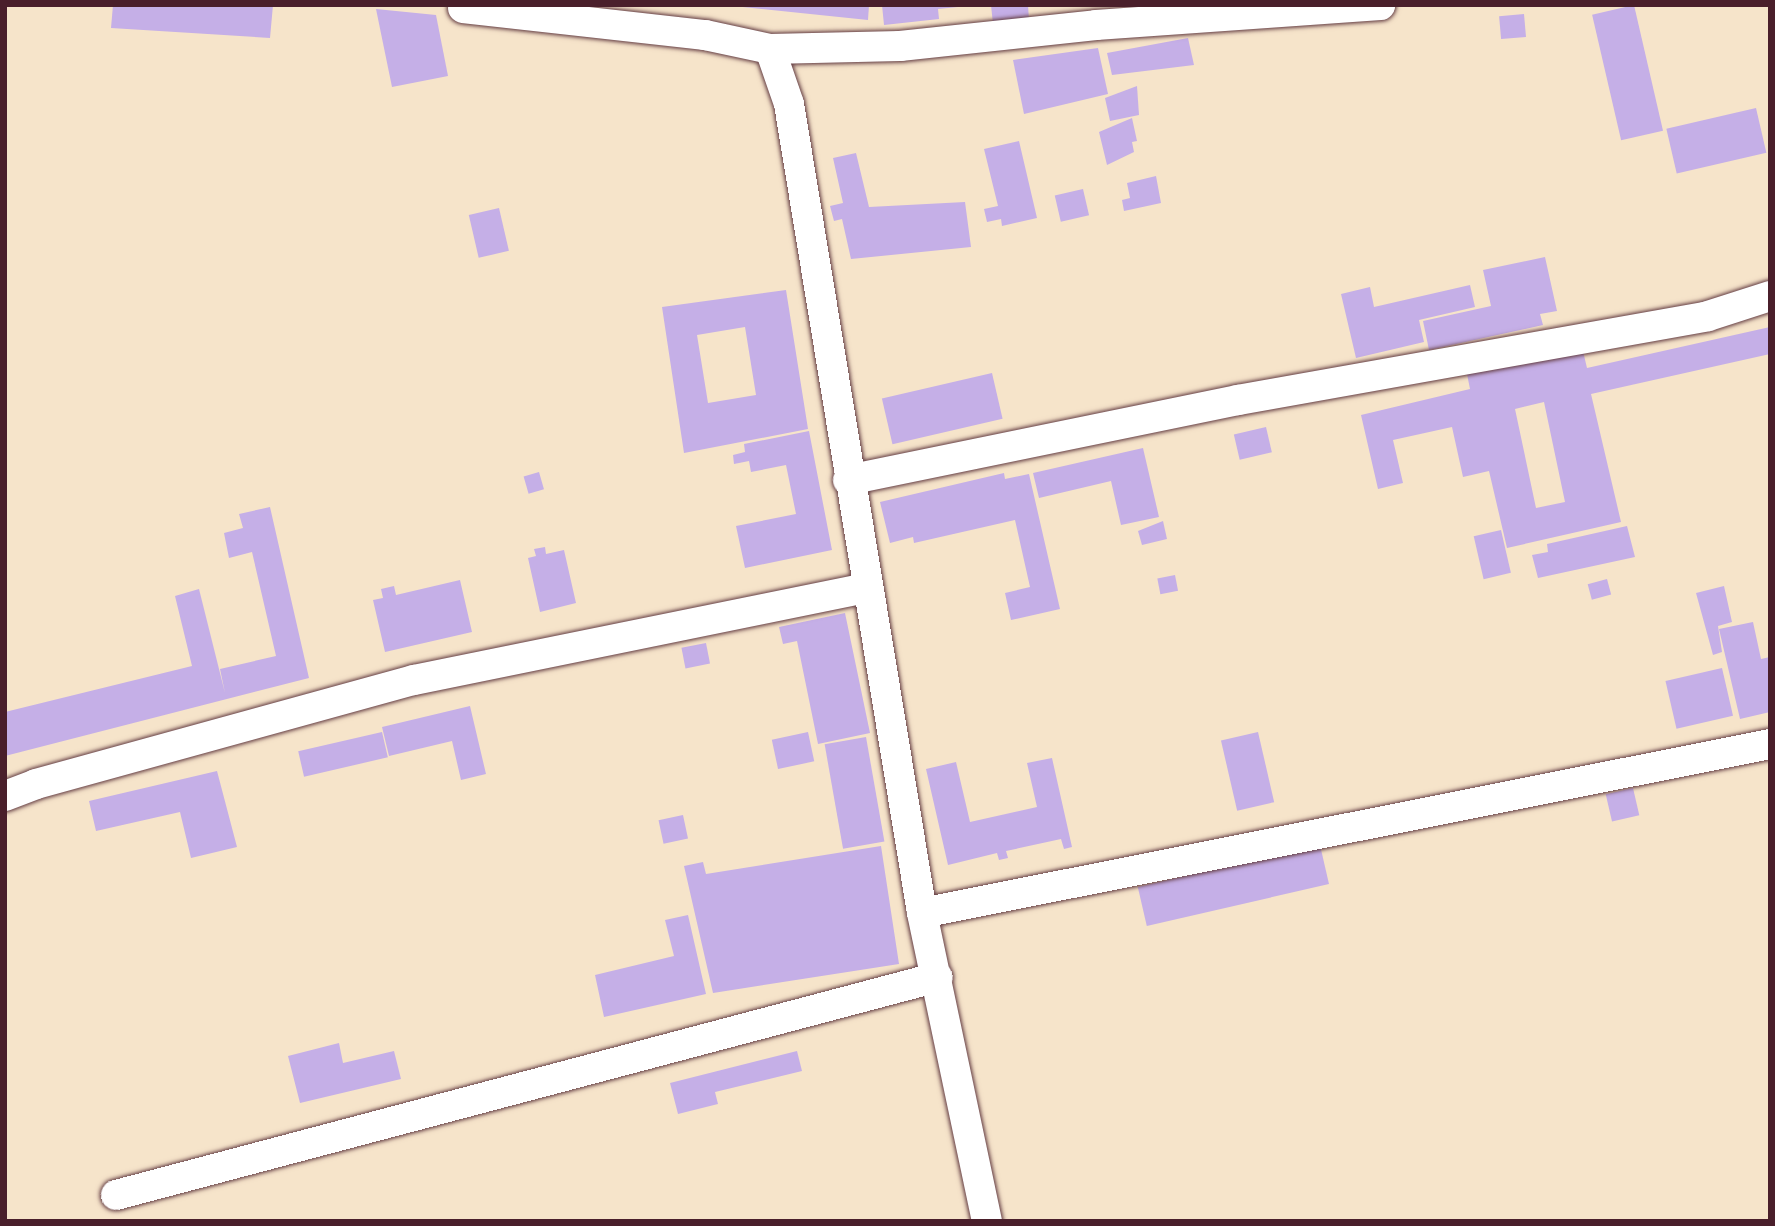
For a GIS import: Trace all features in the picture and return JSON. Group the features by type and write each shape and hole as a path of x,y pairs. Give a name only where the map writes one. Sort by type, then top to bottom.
{"street":[{"path":"457,6 705,35 770,49 900,46 1096,25 1380,5"},
{"path":"770,49 789,104 848,481 922,914 938,977 987,1221"},
{"path":"848,481 1265,395 1708,316 1770,296"},
{"path":"5,796 36,784 414,680 867,588"},
{"path":"922,914 1770,744"},
{"path":"116,1195 938,977"}],"building":[{"path":"113,5 273,5 270,38 111,28"},
{"path":"724,5 869,5 868,20"},
{"path":"882,5 958,7 938,9 939,19 884,25"},
{"path":"991,5 1028,5 1029,20 993,24"},
{"path":"1634,5 1663,131 1621,140 1592,15"},
{"path":"376,9 436,15 448,76 392,87"},
{"path":"1524,14 1526,37 1501,39 1499,16"},
{"path":"1188,38 1194,65 1112,75 1107,53"},
{"path":"1098,48 1108,94 1024,114 1013,60"},
{"path":"1137,86 1139,115 1110,121 1105,98"},
{"path":"1756,108 1766,153 1677,174 1666,129"},
{"path":"1132,118 1137,141 1132,142 1134,152 1107,165 1099,132"},
{"path":"1019,141 1037,218 1002,226 1001,219 987,222 984,209 998,206 984,149"},
{"path":"856,153 869,207 965,202 971,247 851,259 842,219 834,221 830,206 843,203 833,158"},
{"path":"1156,176 1161,203 1124,211 1122,200 1130,198 1127,183"},
{"path":"1083,189 1089,215 1061,222 1055,196"},
{"path":"499,208 509,251 479,258 469,215"},
{"path":"1545,257 1557,311 1540,314 1543,325 1429,350 1423,321 1491,306 1483,270"},
{"path":"1470,285 1475,307 1419,320 1424,342 1356,358 1341,294 1370,287 1374,307"},
{"path":"786,290 808,429 684,453 662,307","holes":["745,327 756,395 708,403 697,335"]},
{"path":"1770,327 1770,354 1591,394 1621,522 1507,548 1489,471 1463,477 1452,427 1393,440 1403,483 1378,489 1361,415 1470,389 1467,374 1582,347 1587,368","holes":["1544,402 1565,502 1536,508 1515,409"]},
{"path":"992,373 1003,419 892,444 882,398"},
{"path":"1266,427 1272,452 1240,460 1234,434"},
{"path":"809,431 832,550 745,568 736,526 796,514 786,465 751,472 749,461 734,464 733,455 745,452 744,444"},
{"path":"1143,448 1159,517 1121,525 1111,481 1039,498 1033,473"},
{"path":"539,472 544,489 529,494 524,476"},
{"path":"1004,473 1005,479 1029,474 1060,609 1011,620 1005,593 1030,587 1015,520 914,543 913,537 890,543 880,502"},
{"path":"270,507 309,678 5,756 5,712 192,666 175,596 199,589 225,693 220,669 276,656 252,552 229,558 224,533 243,528 239,514"},
{"path":"1163,521 1167,539 1142,545 1138,531"},
{"path":"1627,526 1635,557 1538,578 1532,555 1548,552 1547,544"},
{"path":"1501,530 1511,573 1484,579 1474,536"},
{"path":"545,547 546,554 564,550 576,603 540,612 528,558 536,556 534,549"},
{"path":"1175,575 1178,591 1160,594 1157,578"},
{"path":"1607,579 1611,594 1592,600 1588,584"},
{"path":"460,580 472,632 385,652 373,600 383,598 381,589 394,586 396,595"},
{"path":"1724,586 1732,622 1718,626 1722,652 1713,655 1696,593"},
{"path":"845,613 870,733 818,744 797,641 783,644 779,627"},
{"path":"1753,622 1761,659 1770,657 1770,712 1740,719 1719,629"},
{"path":"706,643 710,664 685,668 681,648"},
{"path":"1722,668 1733,716 1677,729 1665,681"},
{"path":"470,706 486,774 461,780 452,741 389,756 382,727"},
{"path":"382,732 388,757 304,777 298,751"},
{"path":"808,732 814,761 778,769 772,740"},
{"path":"1258,732 1274,802 1237,811 1221,741"},
{"path":"866,737 884,841 843,849 825,744"},
{"path":"1052,758 1072,847 1064,849 1061,839 1006,851 1008,858 999,860 997,853 948,865 926,769 956,762 970,822 1037,807 1027,763"},
{"path":"217,771 237,847 191,858 180,812 96,831 89,801"},
{"path":"1633,788 1639,815 1612,822 1606,794"},
{"path":"683,815 688,838 664,844 659,820"},
{"path":"1320,845 1329,884 1147,926 1138,887"},
{"path":"881,846 899,964 713,993 684,866 703,862 706,874"},
{"path":"688,915 706,994 604,1017 595,975 674,956 665,920"},
{"path":"339,1043 343,1063 394,1051 401,1079 300,1103 288,1056"},
{"path":"797,1051 802,1071 715,1092 718,1104 678,1114 670,1083"}]}
